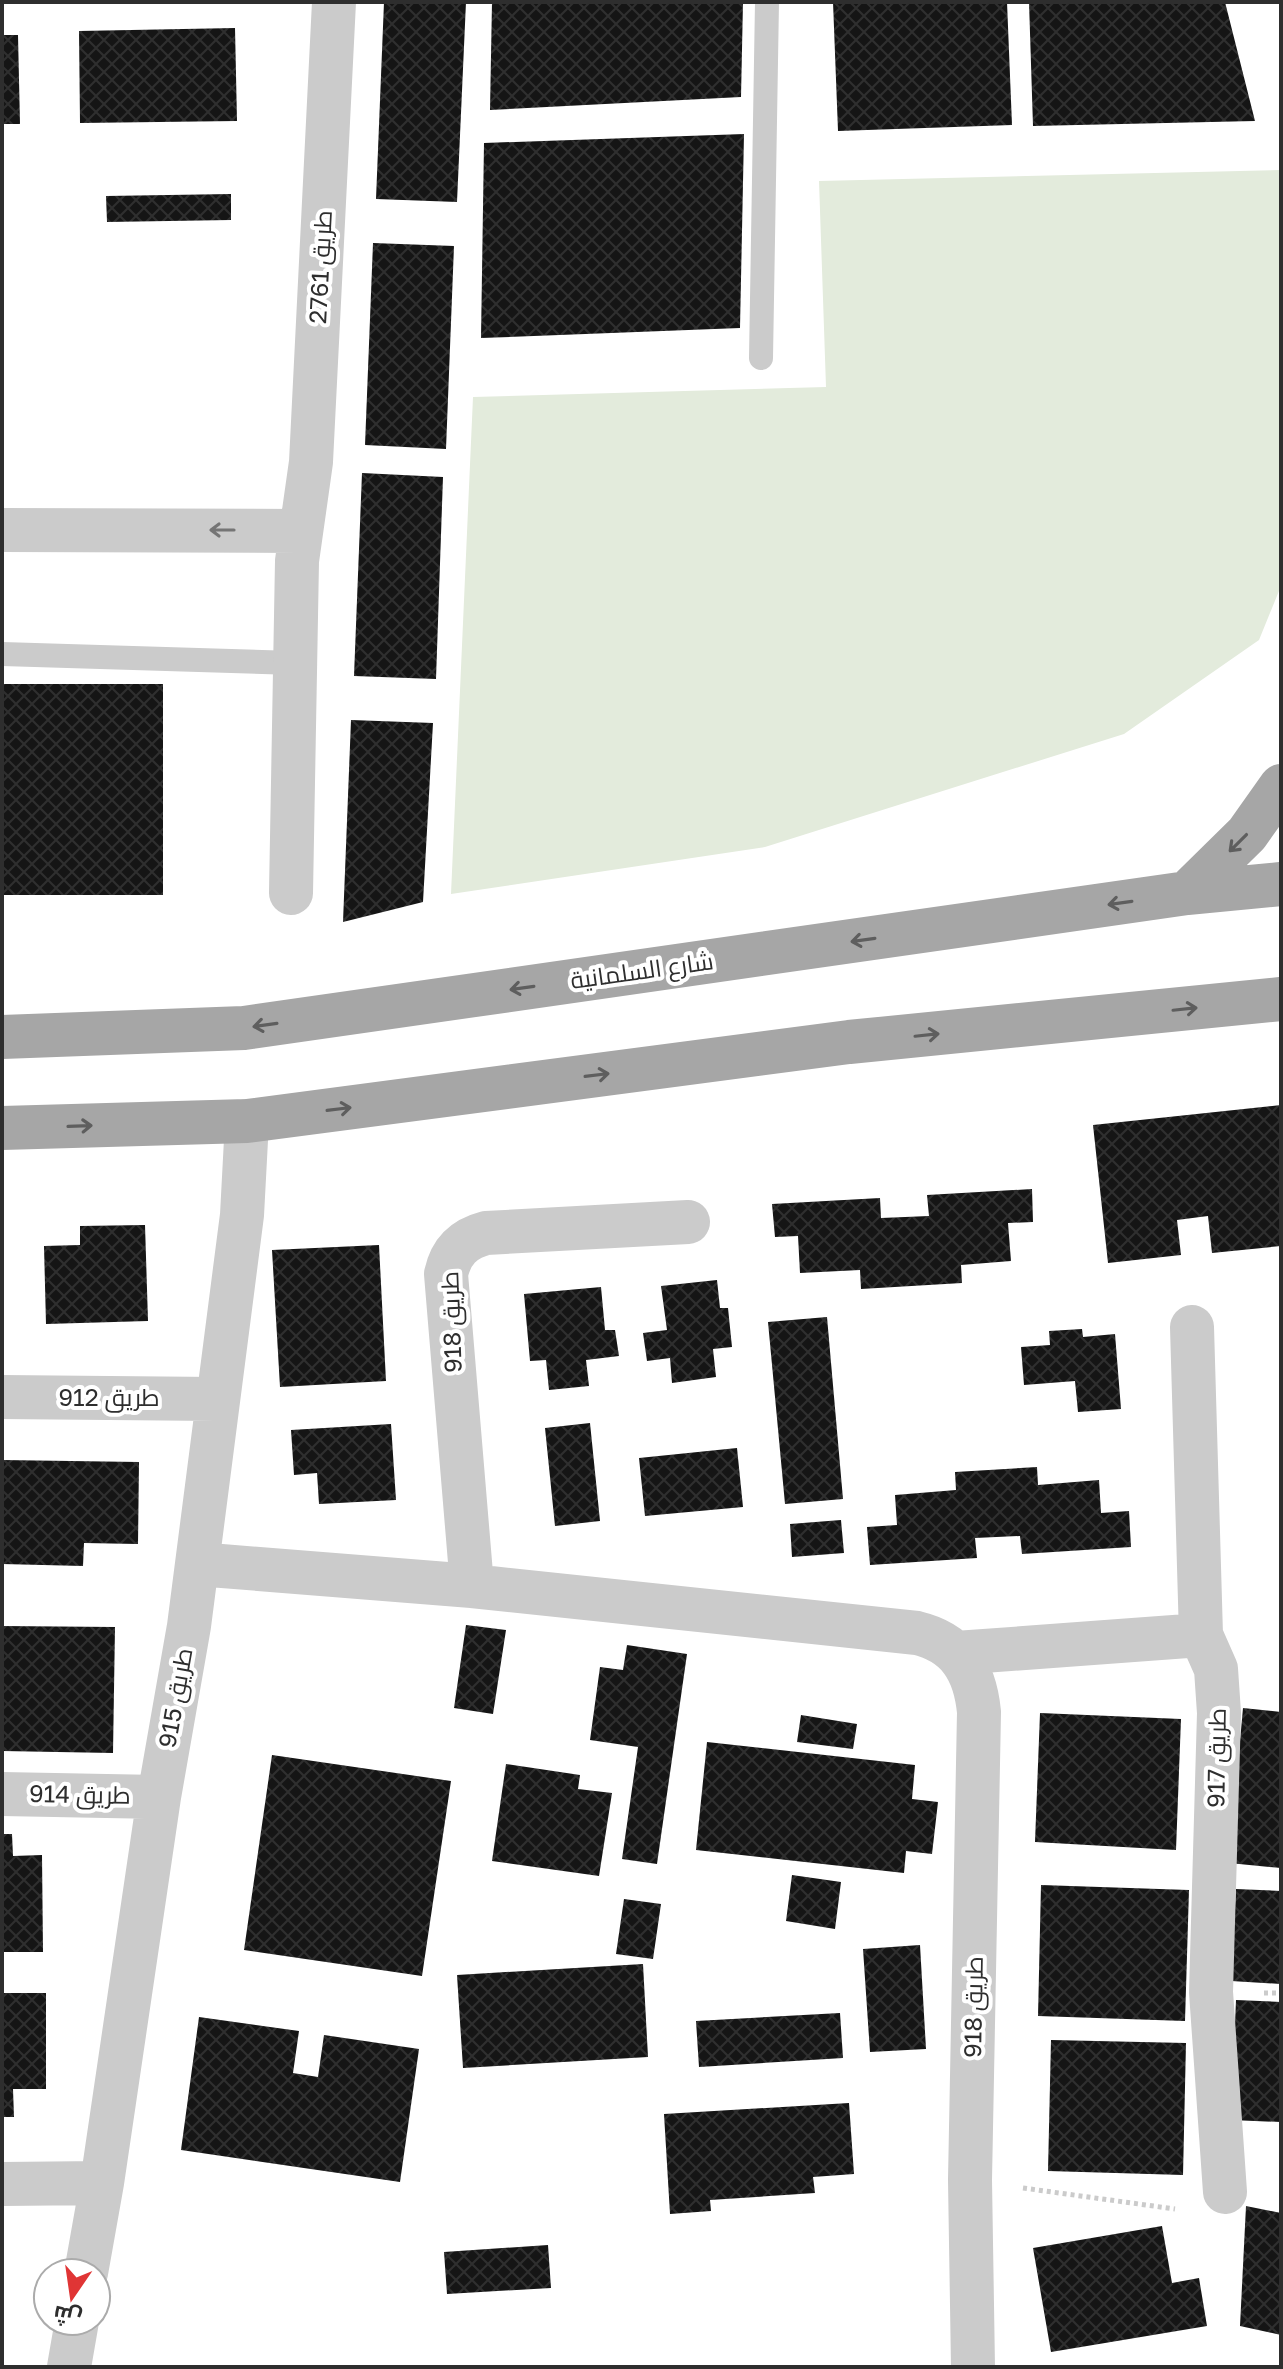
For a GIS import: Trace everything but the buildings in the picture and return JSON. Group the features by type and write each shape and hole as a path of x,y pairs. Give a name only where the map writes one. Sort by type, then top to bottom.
{"main road":[{"path":"1187,893 1247,834 1281,786"},
{"name":"شارع السلمانية","path":"2,1037 244,1028 1187,893 1281,884"},
{"path":"2,1128 247,1121 849,1042 1281,999"}],"street":[{"name":"طريق 2761","path":"291,893 298,546 311,462 334,2"},
{"path":"2,530 298,546"},
{"path":"2,558 298,546"},
{"name":"طريق 915","path":"89,2257 159,1797 189,1626 242,1215 247,1121"},
{"name":"طريق 918","path":"472,1586 446,1274 454,1251 463,1242 486,1233 688,1222"},
{"name":"طريق 917","path":"1192,1327 1201,1635 1216,1669 1219,1713 1211,1992 1225,2192"},
{"name":"طريق 912","path":"2,1397 216,1399"},
{"path":"197,1564 472,1586 917,1633 937,1638 956,1653 1201,1635"},
{"name":"طريق 918","path":"956,1653 970,1674 979,1712 970,2180 973,2367"},
{"name":"طريق 914","path":"2,1794 159,1797"},
{"path":"2,2184 102,2183"},
{"path":"69,2367 74,2337"}],"lane":[{"path":"761,358 767,2"},
{"path":"2,654 295,663"}],"path":[{"path":"970,2180 1227,2217 1225,2192"}],"green space":[{"path":"1281,170 1281,586 1259,640 1124,734 765,847 451,894 473,397 826,387 819,181"}]}
